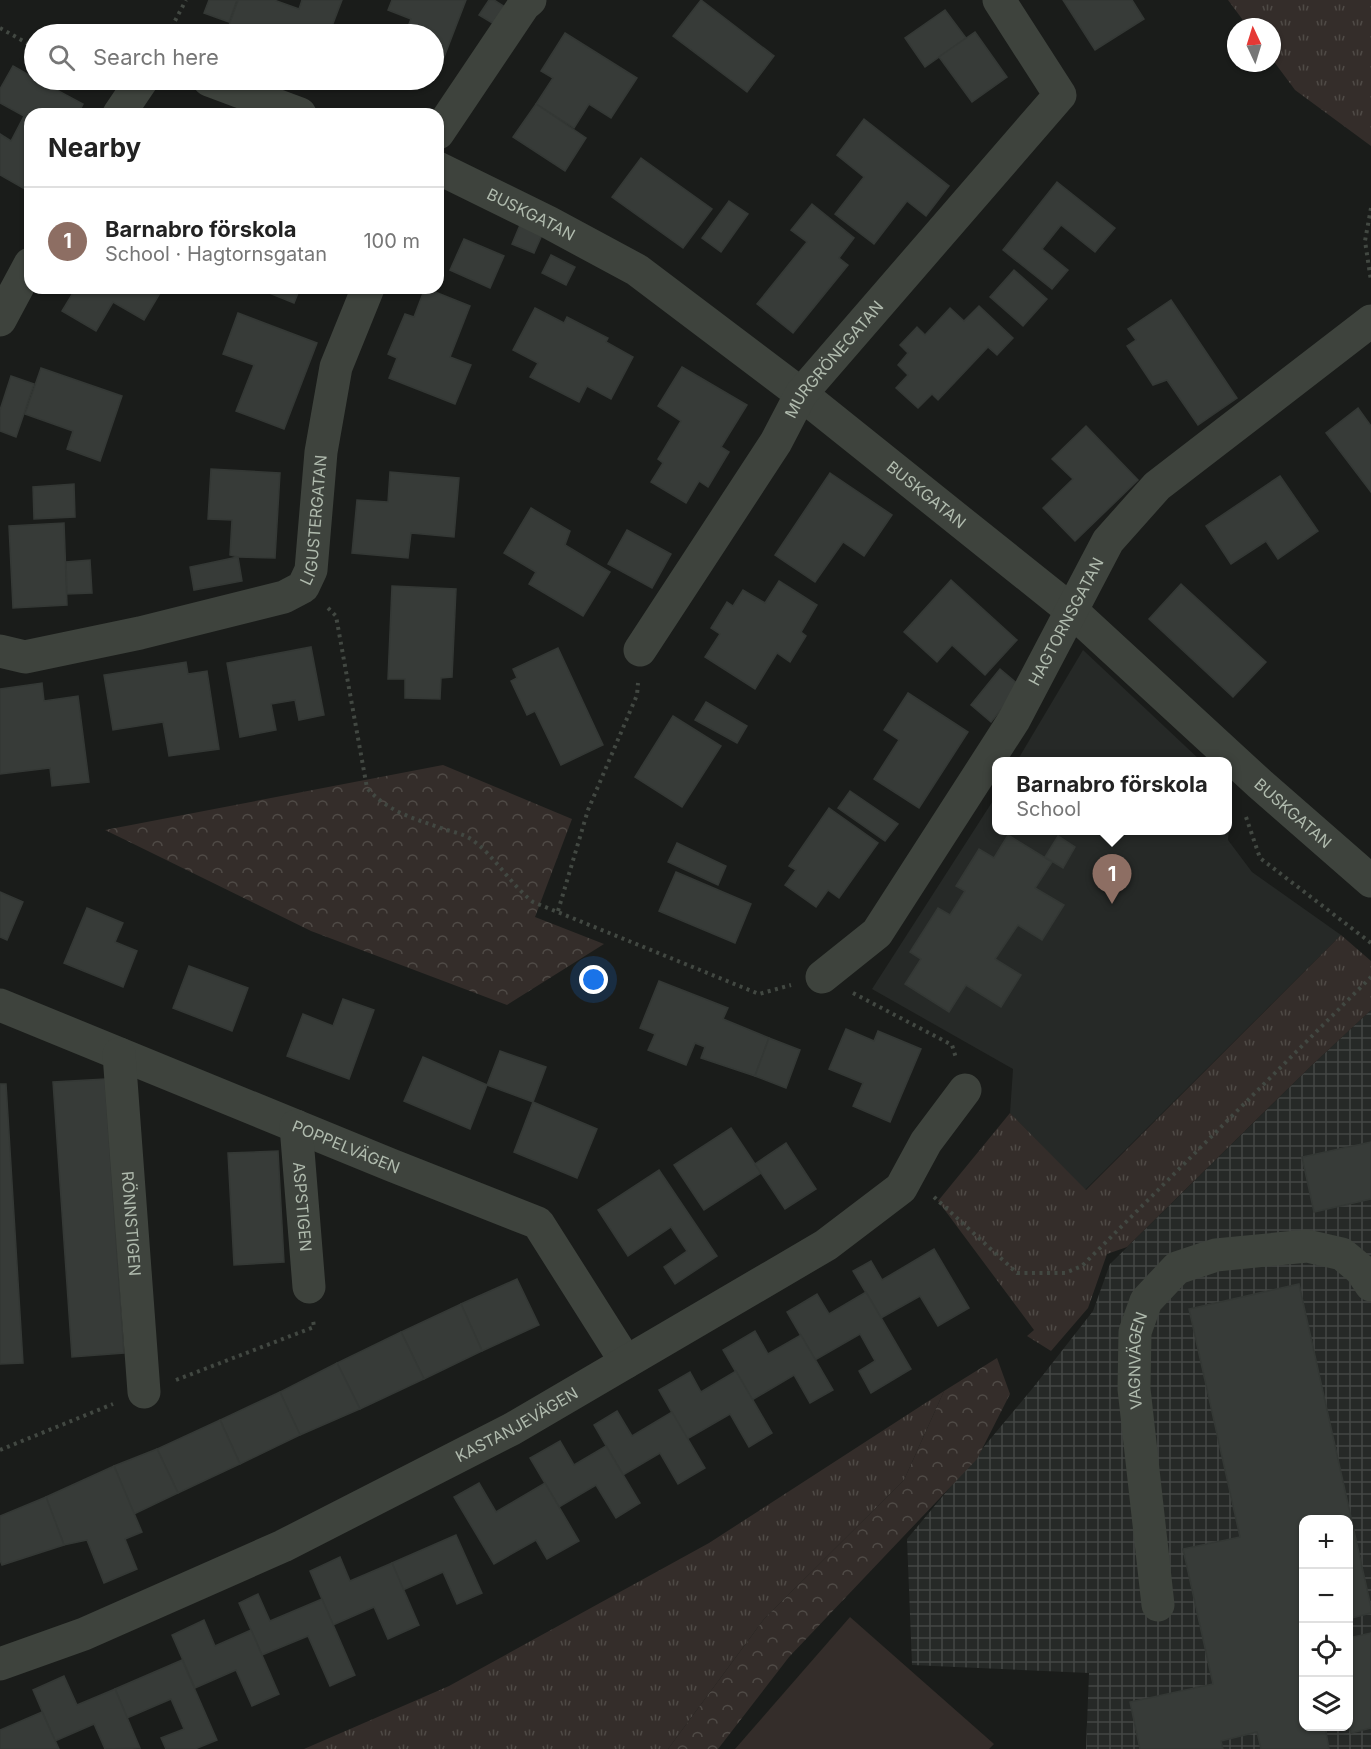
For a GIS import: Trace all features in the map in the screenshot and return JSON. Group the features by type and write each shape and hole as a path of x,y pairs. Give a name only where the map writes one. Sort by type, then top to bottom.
{"street":[{"path":"444,124 524,5 530,0"},
{"name":"MURGRÖNEGATAN","path":"640,650 776,442 801,394 1060,95 999,0"},
{"path":"123,108 135,90"},
{"path":"236,90 284,108"},
{"name":"BUSKGATAN","path":"444,171 548,222 638,270 801,394 1072,611 1231,757"},
{"path":"0,320 24,275"},
{"name":"LIGUSTERGATAN","path":"0,651 25,657 140,633 284,597 303,587 310,570 321,452 336,367 366,294"},
{"name":"HAGTORNSGATAN","path":"822,977 877,933 1014,720 1108,541 1157,486 1371,321"},
{"name":"BUSKGATAN","path":"1232,758 1371,881"},
{"name":"POPPELVÄGEN","path":"0,1005 538,1223 626,1362"},
{"name":"RÖNNSTIGEN","path":"119,1054 144,1392"},
{"name":"KASTANJEVÄGEN","path":"0,1664 84,1634 283,1546 512,1429 826,1245 901,1188 926,1142 965,1090"},
{"name":"ASPSTIGEN","path":"296,1126 309,1287"},
{"name":"VAGNVÄGEN","path":"1158,1605 1134,1389 1135,1332 1146,1300 1177,1268 1216,1255 1307,1246 1342,1254 1361,1270 1371,1285"}],"path":[{"path":"173,24 186,0"},
{"path":"0,28 24,41"},
{"path":"1371,208 1365,241 1371,281"},
{"path":"303,587 336,616 367,788 377,799 401,815 468,837 487,851 518,890 533,902 759,994 822,977 952,1045 965,1090"},
{"path":"558,911 588,810 637,695 640,650"},
{"path":"1260,784 1252,791 1246,819 1260,858 1371,943"},
{"path":"909,1173 1017,1273 1065,1273 1082,1266 1371,977"}],"shaded area":[{"path":"1083,650 1197,757 1019,757"},
{"path":"992,802 992,835 1228,835 1228,840 1252,872 1341,935 1085,1190 1010,1113 1013,1069 872,989"},
{"path":"1371,1010 1371,1749 1086,1749 1089,1673 912,1665 907,1539 1032,1389 1093,1311 1110,1264"}],"green space":[{"path":"1228,0 1371,0 1371,146 1295,90 1281,71 1281,18 1241,18"},
{"path":"443,765 572,819 535,917 604,944 507,1005 311,931 105,830"},
{"path":"1341,935 1371,961 1371,1010 1127,1247 1107,1254 1088,1308 1051,1351 1027,1336 1034,1330 938,1201 1010,1113 1086,1190"},
{"path":"997,1358 1010,1394 977,1459 789,1657 718,1749 668,1749 764,1619 904,1480 944,1391"},
{"path":"944,1391 904,1480 764,1619 668,1749 304,1749 449,1686 709,1543"},
{"path":"850,1617 994,1744 989,1749 735,1749"}],"building":[{"path":"209,0 237,0 229,22 204,13"},
{"path":"238,0 274,0 299,9 302,0 342,0 333,24 229,24"},
{"path":"392,0 466,0 444,57 444,24 409,24 411,19 388,10"},
{"path":"489,0 494,0 505,7 494,24 479,15"},
{"path":"701,0 774,56 747,92 673,36"},
{"path":"1063,0 1132,0 1144,19 1095,50"},
{"path":"945,10 966,38 925,67 905,38"},
{"path":"975,32 1007,77 972,102 939,57"},
{"path":"565,33 637,78 611,118 589,104 574,128 536,104 553,78 541,71"},
{"path":"13,66 24,72 24,90 57,90 83,104 81,108 24,108 24,116 0,103 0,89"},
{"path":"536,104 586,138 565,171 513,137"},
{"path":"24,116 24,189 0,175 0,134 11,141"},
{"path":"864,119 949,186 926,216 907,201 874,244 835,214 864,177 837,155"},
{"path":"641,158 712,209 683,248 612,197"},
{"path":"1057,182 1115,228 1095,252 1061,225 1042,249 1068,270 1052,289 1003,250"},
{"path":"729,201 748,214 721,252 702,238"},
{"path":"812,204 854,238 839,258 848,265 793,333 757,304 807,242 791,230"},
{"path":"520,225 542,235 534,253 512,244"},
{"path":"464,239 504,256 490,288 450,270"},
{"path":"551,255 575,267 566,285 542,273"},
{"path":"1014,270 1047,299 1023,326 990,297"},
{"path":"72,294 159,294 144,320 113,302 96,331 62,311"},
{"path":"272,294 298,294 294,303"},
{"path":"423,294 440,294 470,306 450,357 471,365 455,404 389,378 397,358 388,354 405,314 414,317"},
{"path":"1171,300 1237,398 1198,425 1167,380 1153,385 1127,346 1136,340 1128,329"},
{"path":"979,306 1013,338 997,355 988,347 938,400 932,394 918,408 896,388 908,375 898,365 908,353 900,345 917,327 925,335 950,308 964,321"},
{"path":"535,308 564,323 567,317 608,338 606,342 633,357 611,399 587,386 579,402 530,377 538,363 513,350"},
{"path":"238,313 317,343 284,429 236,411 254,365 223,354"},
{"path":"682,367 747,405 721,447 729,452 708,487 699,481 686,503 651,482 663,463 658,459 681,421 658,406"},
{"path":"41,368 122,396 100,461 67,449 73,431 25,414"},
{"path":"11,376 34,384 16,437 0,431 0,410"},
{"path":"1358,408 1371,426 1371,492 1326,433"},
{"path":"1086,426 1138,480 1075,541 1043,508 1073,479 1052,459"},
{"path":"211,469 280,473 275,558 230,555 232,520 208,519"},
{"path":"390,472 459,478 454,537 411,533 408,558 352,553 357,500 388,502"},
{"path":"830,473 892,515 864,556 843,542 815,582 775,555"},
{"path":"1280,476 1318,531 1278,559 1266,541 1231,564 1206,526"},
{"path":"74,484 75,517 34,519 33,487"},
{"path":"531,508 570,531 565,545 610,572 583,616 529,584 536,572 504,553"},
{"path":"64,523 67,605 13,608 9,526"},
{"path":"627,530 671,554 652,588 608,564"},
{"path":"238,557 242,581 194,590 190,567"},
{"path":"90,560 92,593 67,594 66,562"},
{"path":"951,580 1017,640 985,675 952,645 937,662 904,632"},
{"path":"779,581 817,605 801,632 806,636 790,662 777,653 755,689 705,657 720,634 711,628 727,602 733,606 743,590 765,603"},
{"path":"1181,584 1266,662 1233,697 1149,619"},
{"path":"392,586 456,589 452,677 441,678 440,699 405,698 405,679 388,679"},
{"path":"311,647 324,715 299,720 295,700 271,704 276,730 240,737 227,663"},
{"path":"558,648 603,745 561,765 535,711 527,715 511,681 517,678 513,669"},
{"path":"186,662 188,674 207,671 219,749 169,756 163,722 113,730 104,675"},
{"path":"1000,669 1020,686 991,722 971,705"},
{"path":"42,683 44,701 78,696 89,782 52,786 50,768 0,774 0,689"},
{"path":"908,693 968,732 919,808 874,779 899,740 884,730"},
{"path":"706,702 747,726 737,743 695,720"},
{"path":"673,716 721,746 682,807 635,777"},
{"path":"850,791 898,824 885,841 838,808"},
{"path":"829,808 878,843 839,898 828,890 816,907 785,885 796,870 789,866"},
{"path":"1008,835 1052,862 1035,888 1064,905 1042,940 1018,925 995,959 1021,975 1001,1007 966,985 949,1012 905,984 921,959 910,952 938,908 950,915 965,891 956,886 979,849 994,858"},
{"path":"1058,836 1075,847 1063,868 1045,857"},
{"path":"677,843 726,866 718,885 668,862"},
{"path":"676,872 751,904 735,943 659,911"},
{"path":"0,892 23,902 7,940 0,937"},
{"path":"87,908 123,923 115,942 137,951 123,987 64,963"},
{"path":"189,966 248,988 232,1031 173,1008"},
{"path":"659,981 728,1008 723,1019 769,1038 755,1076 701,1058 705,1047 695,1043 686,1065 648,1050 655,1034 640,1028"},
{"path":"343,999 374,1010 349,1079 287,1056 303,1014 333,1026"},
{"path":"846,1029 874,1041 878,1031 921,1049 890,1122 853,1106 863,1083 829,1069"},
{"path":"769,1038 800,1050 786,1088 755,1076"},
{"path":"500,1051 546,1067 533,1102 487,1085"},
{"path":"423,1057 487,1085 470,1129 404,1101"},
{"path":"105,1079 124,1353 72,1357 53,1082"},
{"path":"0,1084 6,1084 23,1363 0,1364"},
{"path":"533,1102 597,1129 577,1178 514,1152"},
{"path":"731,1128 761,1173 704,1210 674,1165"},
{"path":"1371,1142 1371,1199 1314,1212 1302,1157"},
{"path":"786,1143 816,1189 785,1209 755,1164"},
{"path":"278,1151 284,1262 234,1265 228,1153"},
{"path":"659,1170 717,1256 675,1284 664,1267 687,1251 671,1227 628,1256 598,1210"},
{"path":"934,1249 969,1308 938,1326 920,1296 881,1318 853,1271 871,1261 882,1280"},
{"path":"517,1279 539,1325 482,1351 461,1304"},
{"path":"1299,1284 1350,1515 1299,1515 1299,1731 1326,1731 1329,1749 1261,1749 1257,1732 1221,1741 1223,1749 1140,1749 1130,1702 1213,1684 1183,1549 1240,1537 1189,1309"},
{"path":"866,1292 911,1369 871,1393 859,1371 875,1361 860,1334 815,1360 787,1312 817,1294 829,1314"},
{"path":"461,1304 482,1351 424,1379 401,1332"},
{"path":"755,1331 768,1354 801,1335 833,1390 810,1403 794,1375 752,1400 723,1350"},
{"path":"401,1332 424,1379 360,1409 337,1363"},
{"path":"337,1363 360,1409 300,1435 280,1392"},
{"path":"736,1371 772,1433 749,1447 730,1414 687,1439 659,1390 690,1372 701,1392"},
{"path":"280,1392 300,1435 240,1464 220,1420"},
{"path":"617,1411 632,1436 672,1412 705,1468 678,1484 660,1453 623,1475 594,1425"},
{"path":"220,1420 240,1464 178,1493 157,1449"},
{"path":"560,1441 574,1465 606,1446 640,1503 616,1518 596,1485 559,1507 530,1458"},
{"path":"157,1449 178,1493 134,1514 114,1466"},
{"path":"114,1466 142,1532 125,1539 137,1569 104,1583 87,1540 64,1545 46,1497"},
{"path":"479,1483 496,1512 545,1483 579,1541 547,1559 536,1540 494,1564 454,1497"},
{"path":"46,1497 64,1545 2,1565 0,1516"},
{"path":"1353,1526 1371,1607 1371,1613 1353,1618"},
{"path":"456,1535 482,1593 457,1604 443,1572 403,1590 392,1563"},
{"path":"340,1557 350,1581 392,1563 419,1625 388,1639 374,1607 333,1625 310,1571"},
{"path":"258,1594 270,1621 322,1599 355,1675 330,1686 308,1636 262,1655 239,1603"},
{"path":"204,1620 215,1646 251,1630 279,1694 252,1706 236,1670 195,1688 172,1635"},
{"path":"1371,1633 1371,1728 1351,1733 1350,1731 1353,1731 1353,1637"},
{"path":"182,1660 217,1740 195,1749 166,1749 161,1738 184,1729 171,1699 127,1718 115,1689"},
{"path":"64,1676 77,1705 115,1689 140,1748 105,1749 94,1724 55,1741 33,1690"},
{"path":"42,1712 59,1749 0,1749 0,1730"}],"place":[{"name":"Barnabro förskola","path":"1112,904"}]}
